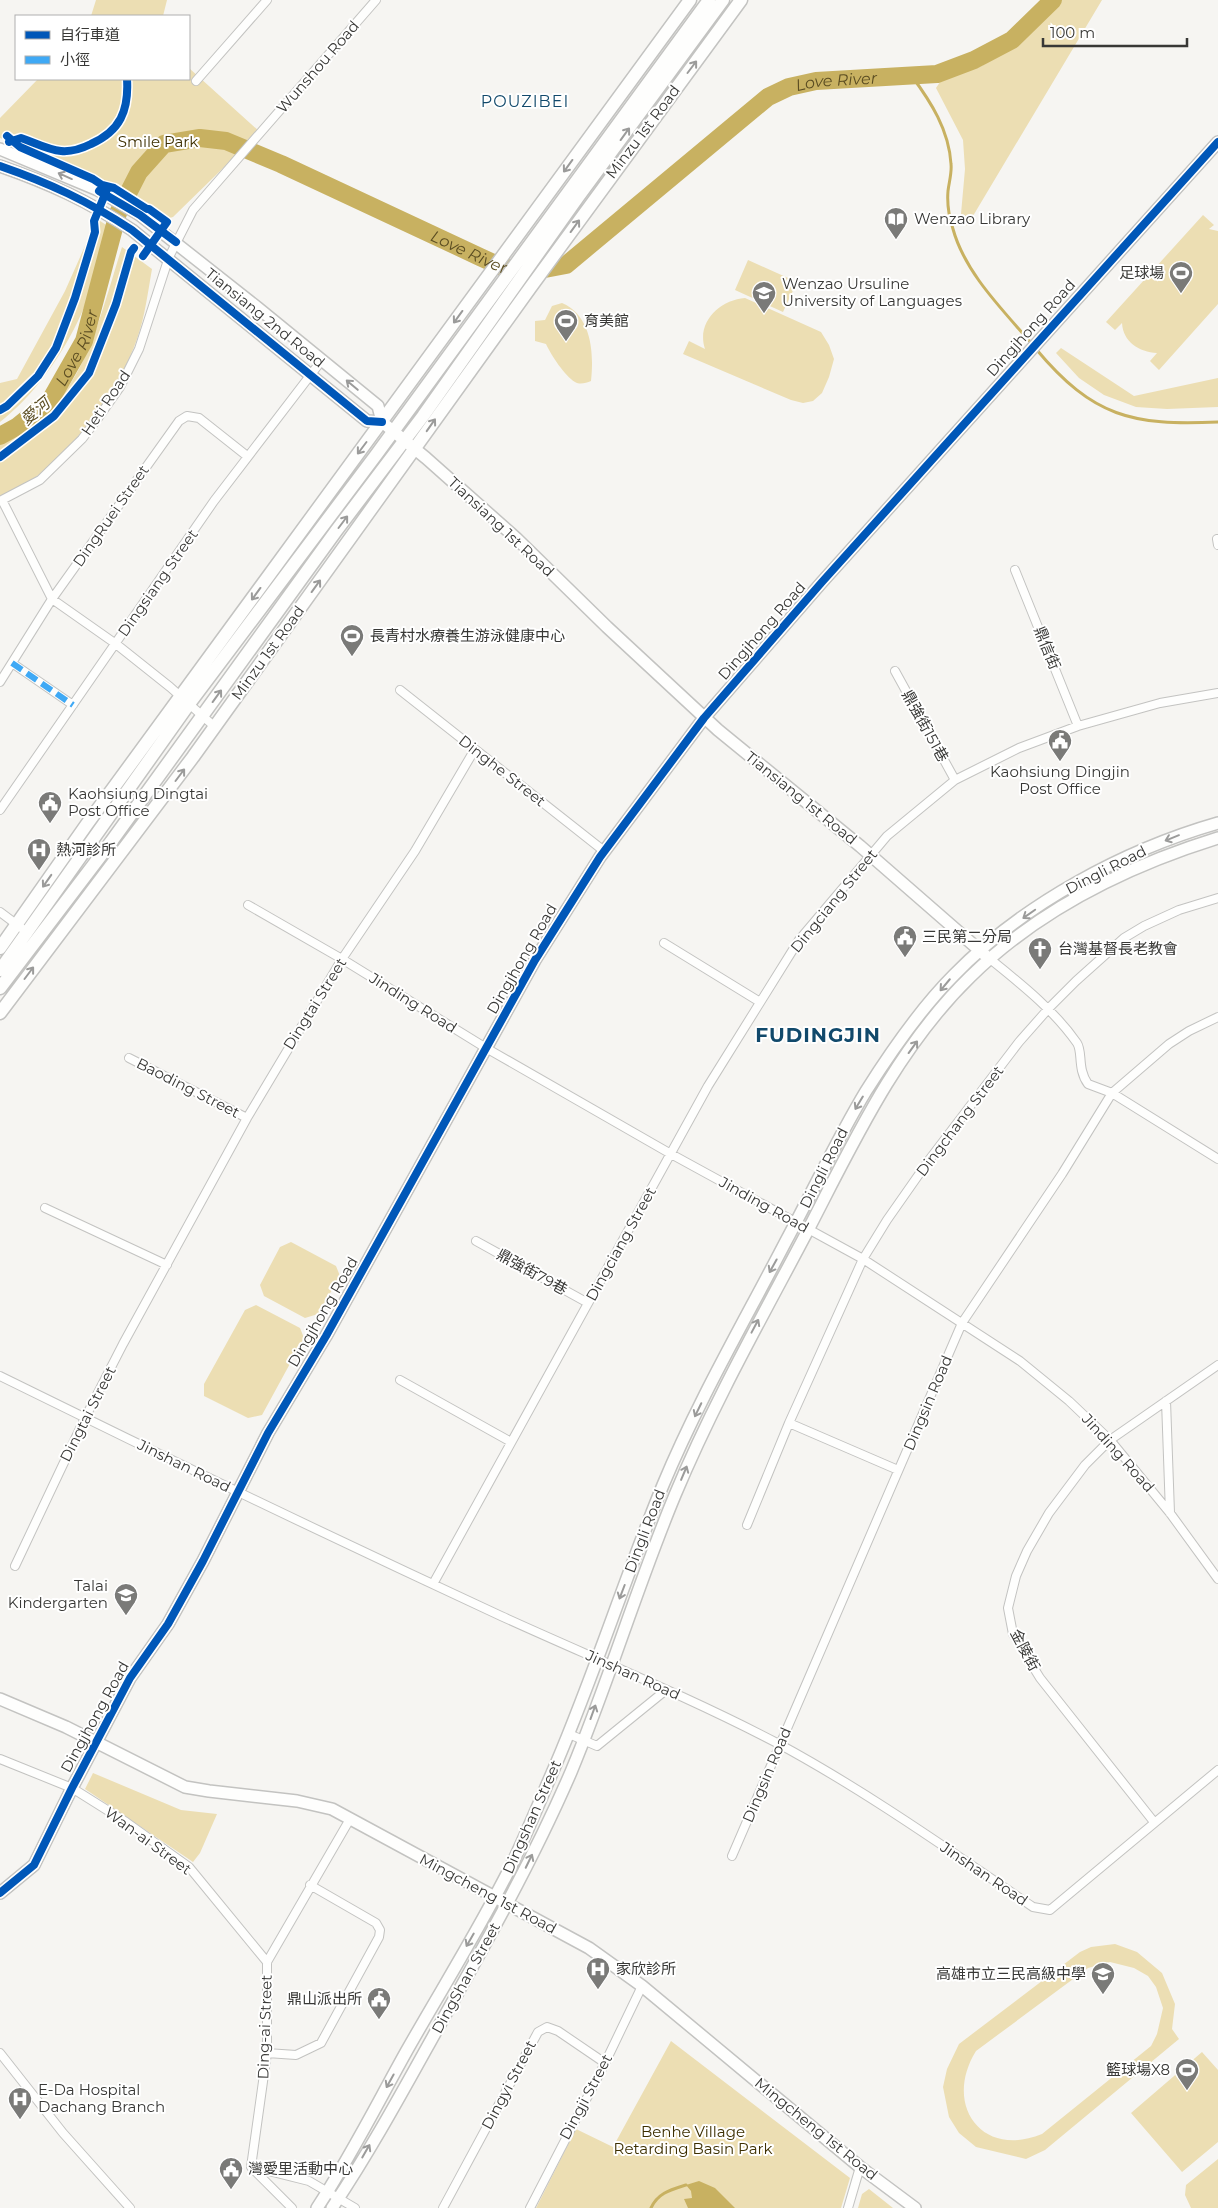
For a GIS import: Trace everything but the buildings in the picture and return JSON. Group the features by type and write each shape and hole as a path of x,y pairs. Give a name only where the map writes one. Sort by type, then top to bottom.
{"main road":[{"path":"690,0 680,15 692,23"},
{"name":"Minzu 1st Road","path":"0,948 87,824 394,432 709,0"},
{"name":"Minzu 1st Road","path":"541,262 578,197 722,0"},
{"name":"Minzu 1st Road","path":"541,262 741,0"},
{"name":"Minzu 1st Road","path":"0,970 28,932 185,700 382,422 680,15"},
{"path":"523,287 541,262"},
{"path":"483,282 494,294"},
{"name":"Minzu 1st Road","path":"0,988 111,842 336,531 523,287"},
{"name":"Minzu 1st Road","path":"0,1013 215,727 415,449 523,287"}],"street":[{"path":"196,81 267,0"},
{"name":"Wunshou Road","path":"176,242 193,210 376,0"},
{"name":"Dingjhong Road","path":"0,1893 34,1866 72,1788 130,1678 168,1624 203,1561 236,1492 268,1433 326,1336 535,960 604,851 704,718 822,582 1218,142"},
{"name":"Tiansiang 2nd Road","path":"0,149 110,196 140,214 378,406 382,422 367,421 169,257 132,230 103,211 48,183 0,166"},
{"name":"Heti Road","path":"1,500 40,480 82,439 120,387 139,349 169,257 176,242"},
{"name":"Dingsiang Street","path":"0,810 247,456 322,360"},
{"name":"DingRuei Street","path":"0,682 52,599 179,421 188,416 199,418 247,456"},
{"name":"Tiansiang 1st Road","path":"382,422 516,538 601,622 704,718 871,856 1048,1008 1078,1045 1080,1065 1086,1081 1090,1085 1112,1093 1218,1159"},
{"path":"1,500 52,599 116,644 215,727"},
{"name":"鼎信街","path":"1015,570 1078,726"},
{"path":"12,663 73,704"},
{"name":"鼎強街151巷","path":"895,671 955,780"},
{"name":"Dinghe Street","path":"400,690 604,851"},
{"name":"Dingciang Street","path":"433,1584 708,1086 799,940 894,829 955,780 1019,748 1078,726 1160,703 1218,692"},
{"name":"Dingtai Street","path":"15,1566 85,1418 247,1118 342,959 415,851 475,749"},
{"name":"Dingli Road","path":"596,1659 650,1516 686,1435 740,1324 796,1223 844,1128 876,1075 922,1012 951,977 980,950 1050,900 1089,876 1167,840 1218,823"},
{"name":"Dingli Road","path":"610,1665 662,1526 698,1441 753,1331 884,1087 933,1019 969,978 990,959 1046,917 1088,891 1145,865 1218,838"},
{"name":"Dingchang Street","path":"747,1525 789,1423 863,1259 887,1220 929,1160 1019,1042 1048,1008 1124,938 1178,910 1218,898"},
{"name":"Jinding Road","path":"248,905 342,959 486,1048 671,1154 863,1259 1020,1361 1069,1401 1110,1440 1170,1513 1218,1579"},
{"path":"0,912 28,932"},
{"path":"664,942 760,1002"},
{"name":"Dingsin Road","path":"732,1856 962,1323 1062,1174 1112,1093 1169,1044 1189,1031 1218,1017"},
{"name":"Baoding Street","path":"129,1058 247,1118"},
{"path":"45,1208 167,1265"},
{"name":"鼎強街79巷","path":"476,1241 588,1303"},
{"name":"金陵街","path":"1154,1822 1040,1678 1013,1634 1008,1608 1016,1576 1027,1550 1048,1513 1085,1465 1110,1440 1218,1365"},
{"name":"Jinshan Road","path":"0,1376 236,1492 596,1659 714,1711 780,1745 931,1838 1033,1907 1050,1910 1218,1770"},
{"path":"400,1380 512,1442"},
{"path":"1166,1401 1170,1513"},
{"path":"789,1423 898,1470"},
{"name":"Dingshan Street","path":"317,2208 494,1898 519,1848 568,1734 596,1659"},
{"name":"DingShan Street","path":"335,2203 424,2054 507,1905 555,1807 583,1740 610,1665"},
{"path":"568,1734 597,1746 666,1690"},
{"name":"Mingcheng 1st Road","path":"0,1699 66,1726 186,1786 209,1791 297,1801 332,1809 589,1948 642,1986 860,2167 915,2208"},
{"name":"Wan-ai Street","path":"0,1758 72,1788 126,1822 189,1867 268,1962"},
{"name":"Ding-ai Street","path":"250,2167 267,2052 268,1962 310,1885 350,1819"},
{"path":"267,2052 296,2055 321,2043 380,1938 380,1930 376,1923 310,1885"},
{"name":"Dingji Street","path":"530,2208 605,2063 642,1986"},
{"name":"Dingyi Street","path":"443,2208 538,2032 547,2027 558,2031 605,2063"},
{"path":"409,2047 424,2054"},
{"path":"0,2053 63,2132 130,2208"},
{"path":"250,2167 309,2180 327,2192 335,2203 355,2208"},
{"path":"250,2167 292,2208"},
{"path":"848,2208 860,2167"}],"green space":[{"path":"96,0 167,0 163,15 91,15"},
{"path":"1058,0 1102,0 967,226 961,214 965,169 963,140 936,88 944,76 980,67 1018,43"},
{"name":"Smile Park","path":"190,69 260,132 173,217 166,219 159,217 95,178 24,146 0,138 0,118 37,80 190,80"},
{"path":"1203,215 1214,225 1209,229 1218,231 1218,304 1159,370 1150,361 1157,353 1144,351 1133,345 1125,336 1122,323 1115,330 1106,322"},
{"path":"97,219 114,230 110,234 91,290 77,323 62,351 44,377 23,401 0,422 0,383 17,379 65,291"},
{"path":"122,247 152,269 142,322 137,339 121,375 83,431 54,462 40,474 0,496 0,443 27,427 44,413 60,398 76,375 99,321"},
{"path":"748,260 797,282 783,312 735,290"},
{"path":"745,298 821,332 829,345 834,359 822,393 813,401 803,403 791,400 683,354 689,341 705,349 704,330 712,314 727,303"},
{"name":"育美館","path":"562,303 580,317 589,336 592,359 591,381 575,382 559,365 546,344 535,341 535,321 545,320 552,306"},
{"path":"1061,348 1134,396 1218,378 1218,407 1167,409 1136,407 1104,395 1079,378 1056,353"},
{"path":"291,1242 336,1266 340,1276 318,1314 305,1318 264,1296 260,1285 280,1247"},
{"path":"256,1305 300,1328 304,1338 262,1415 248,1418 204,1396 204,1384 245,1310"},
{"path":"93,1773 181,1810 217,1814 200,1853 193,1862 85,1789"},
{"path":"1115,1944 1137,1952 1162,1973 1175,2004 1172,2029 1179,2039 1045,2150 1026,2159 976,2147 959,2133 949,2117 943,2087 947,2069 959,2044 1080,1952 1091,1947","holes":["1110,1962 1134,1968 1148,1976 1156,1987 1163,2008 1157,2034 1151,2046 1042,2134 1020,2140 1001,2139 986,2133 974,2122 966,2107 964,2090 967,2071 976,2051 1088,1968"]},
{"name":"Benhe Village Retarding Basin Park","path":"671,2041 850,2178 841,2208 536,2208 576,2129 613,2147"},
{"name":"籃球場X8","path":"1202,2052 1218,2070 1218,2142 1182,2172 1131,2113"},
{"path":"1218,2159 1218,2208 1191,2208 1185,2195 1186,2185"},
{"path":"869,2189 893,2208 858,2208 862,2194"}],"shaded area":[{"path":"699,2181 715,2188 735,2208 688,2208 684,2199 692,2198 691,2191 686,2185"}],"waterway":[{"name":"Love River","path":"0,436 18,426 51,399 84,341 118,213 139,172 164,144 200,138 226,141 281,164 502,267 529,272 566,265 768,97 789,87 816,81 937,74 974,60 1012,40 1053,0"},
{"path":"911,75 932,106 947,140 951,167 948,191 949,210 952,224 966,261 997,304 1032,344"},
{"path":"1036,349 1076,390 1096,403 1116,412 1138,419 1161,422 1218,422"},
{"path":"651,2208 661,2195 686,2185"}],"marked path":[{"path":"12,663 73,705"}],"cycle path":[{"path":"9,142 21,138 51,149 73,151 101,139 121,119 126,101 127,80"},
{"path":"7,136 20,147 93,179 102,185 114,188 167,222 143,256"},
{"path":"0,1893 34,1865 130,1678 168,1624 203,1561 268,1433 326,1336 535,960 600,857 704,718 822,582 1218,142"},
{"path":"0,166 68,194 100,210 132,230 367,421 382,422"},
{"path":"0,410 7,406 38,376 56,348 75,298 95,232 94,221 108,187"},
{"path":"99,191 140,215 176,242"},
{"path":"0,457 54,416 89,373 116,304 131,252 134,248"}],"place":[{"name":"Wenzao Library","path":"896,240"},
{"name":"足球場","path":"1181,294"},
{"name":"Wenzao Ursuline University of Languages","path":"764,314"},
{"name":"育美館","path":"566,342"},
{"name":"長青村水療養生游泳健康中心","path":"352,657"},
{"name":"Kaohsiung Dingjin Post Office","path":"1060,762"},
{"name":"Kaohsiung Dingtai Post Office","path":"50,824"},
{"name":"熱河診所","path":"39,871"},
{"name":"三民第二分局","path":"905,958"},
{"name":"台灣基督長老教會","path":"1040,970"},
{"name":"Talai Kindergarten","path":"126,1616"},
{"name":"家欣診所","path":"598,1990"},
{"name":"高雄市立三民高級中學","path":"1103,1995"},
{"name":"鼎山派出所","path":"379,2020"},
{"name":"籃球場X8","path":"1187,2091"},
{"name":"E-Da Hospital Dachang Branch","path":"20,2120"},
{"name":"灣愛里活動中心","path":"231,2190"}],"district":[{"name":"POUZIBEI","path":"525,101"},
{"name":"FUDINGJIN","path":"818,1035"}],"water label":[{"name":"愛河","path":"35,411"}]}
